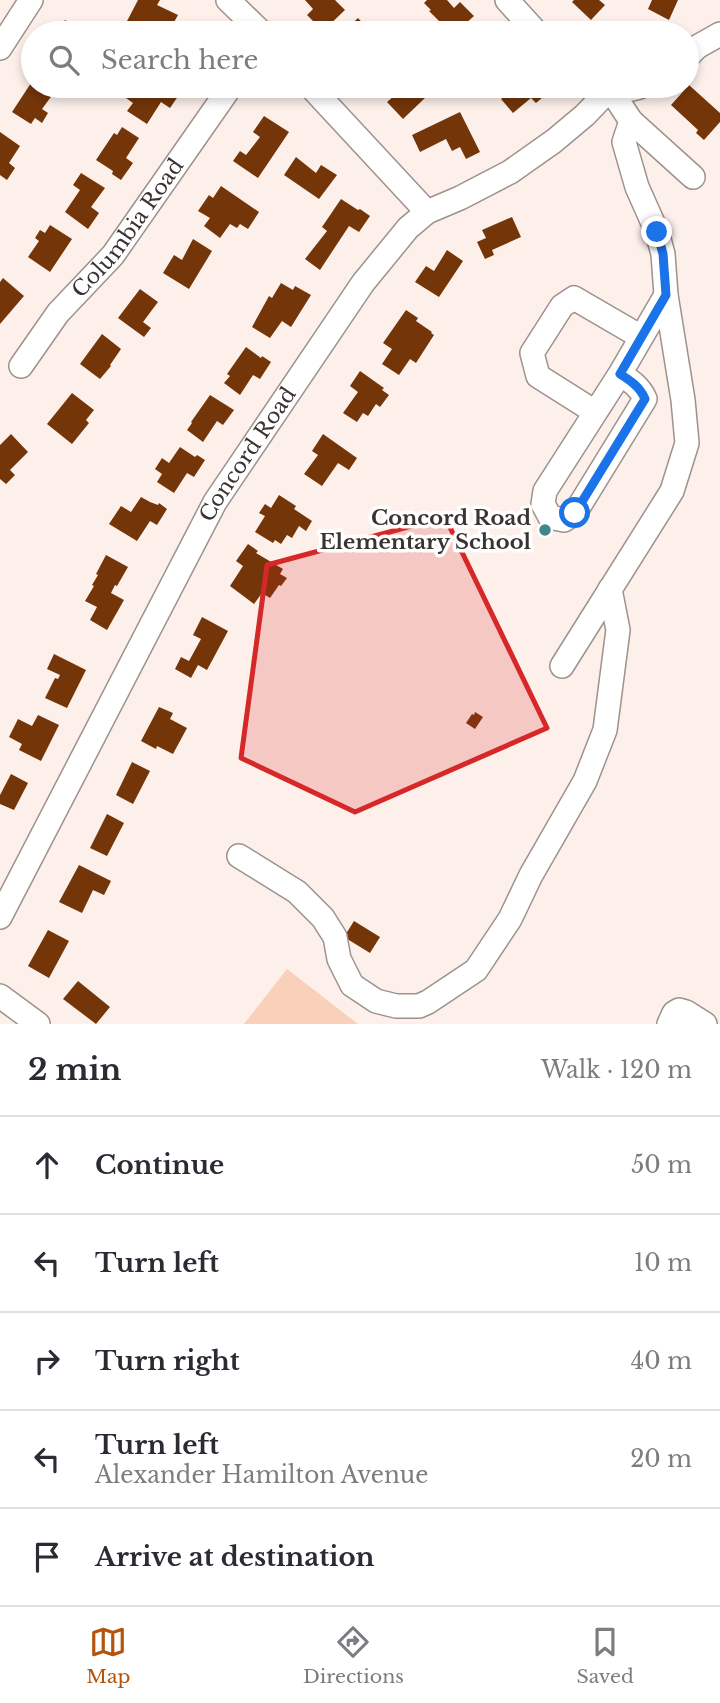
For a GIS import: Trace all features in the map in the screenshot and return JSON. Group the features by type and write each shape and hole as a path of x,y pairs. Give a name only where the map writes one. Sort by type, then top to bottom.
{"street":[{"path":"0,48 31,0"},
{"path":"228,0 250,21"},
{"path":"507,0 526,21"},
{"path":"699,47 720,34"},
{"name":"Columbia Road","path":"21,366 58,313 113,255 223,98"},
{"path":"321,98 427,212"},
{"name":"Concord Road","path":"0,917 215,502 363,283 408,228 427,212 510,172 564,133 601,98"},
{"path":"616,98 631,121 693,177"},
{"path":"562,666 672,491 687,443 666,295 663,254 657,232 637,187 624,142 631,121"},
{"path":"620,374 642,391 645,399 575,513 564,520 550,517 543,505 545,491 620,374 666,295"},
{"path":"595,412 538,376 532,353 562,306 574,298 641,337"},
{"path":"240,856 297,892 323,918 335,937 340,959 352,985 376,1001 396,1006 419,1006 476,970 510,919 531,875 585,781 605,730 618,630 610,589"},
{"path":"0,996 38,1024"},
{"path":"669,1024 674,1013 679,1010 705,1024"}],"highlighted area":[{"path":"445,517 547,728 355,812 241,758 267,565"}],"shaded area":[{"path":"287,969 358,1024 244,1024"}],"building":[{"path":"138,0 160,0 157,5 178,15 175,21 127,21"},
{"path":"305,0 335,0 345,10 333,21 313,21 307,15 313,9"},
{"path":"427,0 447,0 454,8 460,2 474,16 468,21 439,21 424,3"},
{"path":"599,0 605,5 591,20 572,2"},
{"path":"652,0 678,0 669,20 648,9"},
{"path":"699,94 720,113 720,122 704,140 696,133 698,130 671,105 677,98 699,98"},
{"path":"21,98 50,98 42,109 48,113 42,123 35,118 31,124 12,112"},
{"path":"126,98 177,98 170,108 161,102 147,124 127,111 133,103"},
{"path":"392,98 425,98 403,119 387,102"},
{"path":"502,98 531,98 513,113"},
{"path":"460,112 480,152 466,159 460,147 452,151 446,139 420,152 412,135"},
{"path":"264,116 289,132 258,178 233,161 240,151 246,155 260,137 253,132"},
{"path":"122,127 139,138 126,158 133,163 121,180 96,160 114,133 117,135"},
{"path":"0,132 20,146 9,163 15,168 7,180 0,175"},
{"path":"296,157 316,173 321,165 337,175 319,199 284,175"},
{"path":"81,173 105,188 91,207 99,213 88,229 65,212 80,190 73,185"},
{"path":"221,186 259,212 248,229 240,224 237,228 230,224 220,238 204,226 210,218 198,211 209,195 213,198"},
{"path":"341,199 370,216 359,232 349,226 320,270 305,259 327,231 322,227"},
{"path":"512,217 521,237 492,250 494,255 485,259 477,242 486,238 482,230"},
{"path":"50,225 72,239 50,272 28,257 39,241 35,238 40,230 45,233"},
{"path":"193,239 212,251 189,289 163,273 174,255 182,260"},
{"path":"447,250 463,261 439,297 415,282 426,266 434,271"},
{"path":"3,278 24,296 0,324 0,282"},
{"path":"281,283 293,290 295,286 311,295 291,327 282,321 270,338 252,327 269,296 272,298"},
{"path":"140,289 158,302 143,322 151,328 144,337 118,318"},
{"path":"406,310 434,335 416,363 410,359 399,375 382,364 392,349 383,343"},
{"path":"102,334 121,349 100,379 80,364"},
{"path":"246,347 271,362 260,379 253,375 240,395 224,383 230,376 227,374"},
{"path":"360,371 384,388 382,390 389,395 380,407 376,404 368,416 363,413 357,422 343,413 358,392 350,386"},
{"path":"72,393 94,410 86,420 89,423 72,444 47,424"},
{"path":"210,395 234,410 223,425 217,421 203,442 187,430"},
{"path":"11,434 28,452 10,470 15,475 6,484 0,479 0,445"},
{"path":"323,434 357,458 349,470 338,463 322,486 304,474 318,455 312,451"},
{"path":"180,447 205,460 194,477 187,473 174,493 157,482 162,474 155,469 162,458 169,463"},
{"path":"279,495 312,521 306,531 299,526 292,538 287,535 281,544 275,540 273,543 255,532 265,516 259,513 265,504 271,508"},
{"path":"141,497 167,509 157,525 150,521 137,541 109,524 121,506 131,512"},
{"path":"248,544 258,551 256,553 283,569 280,574 287,578 270,598 262,593 254,604 230,586 243,566 236,561"},
{"path":"106,555 128,567 111,593 124,600 107,630 90,620 97,607 85,601"},
{"path":"202,617 228,631 207,670 198,665 191,678 175,669 181,657 189,661 201,639 193,635"},
{"path":"54,654 86,670 67,708 45,698 55,678 58,679 60,675 47,669"},
{"path":"159,707 173,713 170,719 187,728 173,754 141,741"},
{"path":"475,712 483,717 475,729 466,723"},
{"path":"38,715 59,725 41,761 19,750 22,744 9,737 18,719 32,726"},
{"path":"132,762 150,771 133,804 116,795"},
{"path":"11,774 28,783 14,810 0,804 0,795"},
{"path":"107,814 124,823 107,856 90,848"},
{"path":"79,865 111,881 104,895 93,890 82,913 59,902"},
{"path":"354,921 380,937 370,953 344,937"},
{"path":"48,930 69,941 49,978 28,966"},
{"path":"78,981 110,1007 96,1024 63,999"}],"place":[{"name":"Concord Road Elementary School","path":"545,530"}],"route":[{"path":"575,513 645,399 642,391 620,374 666,295 663,254 657,232"}]}
